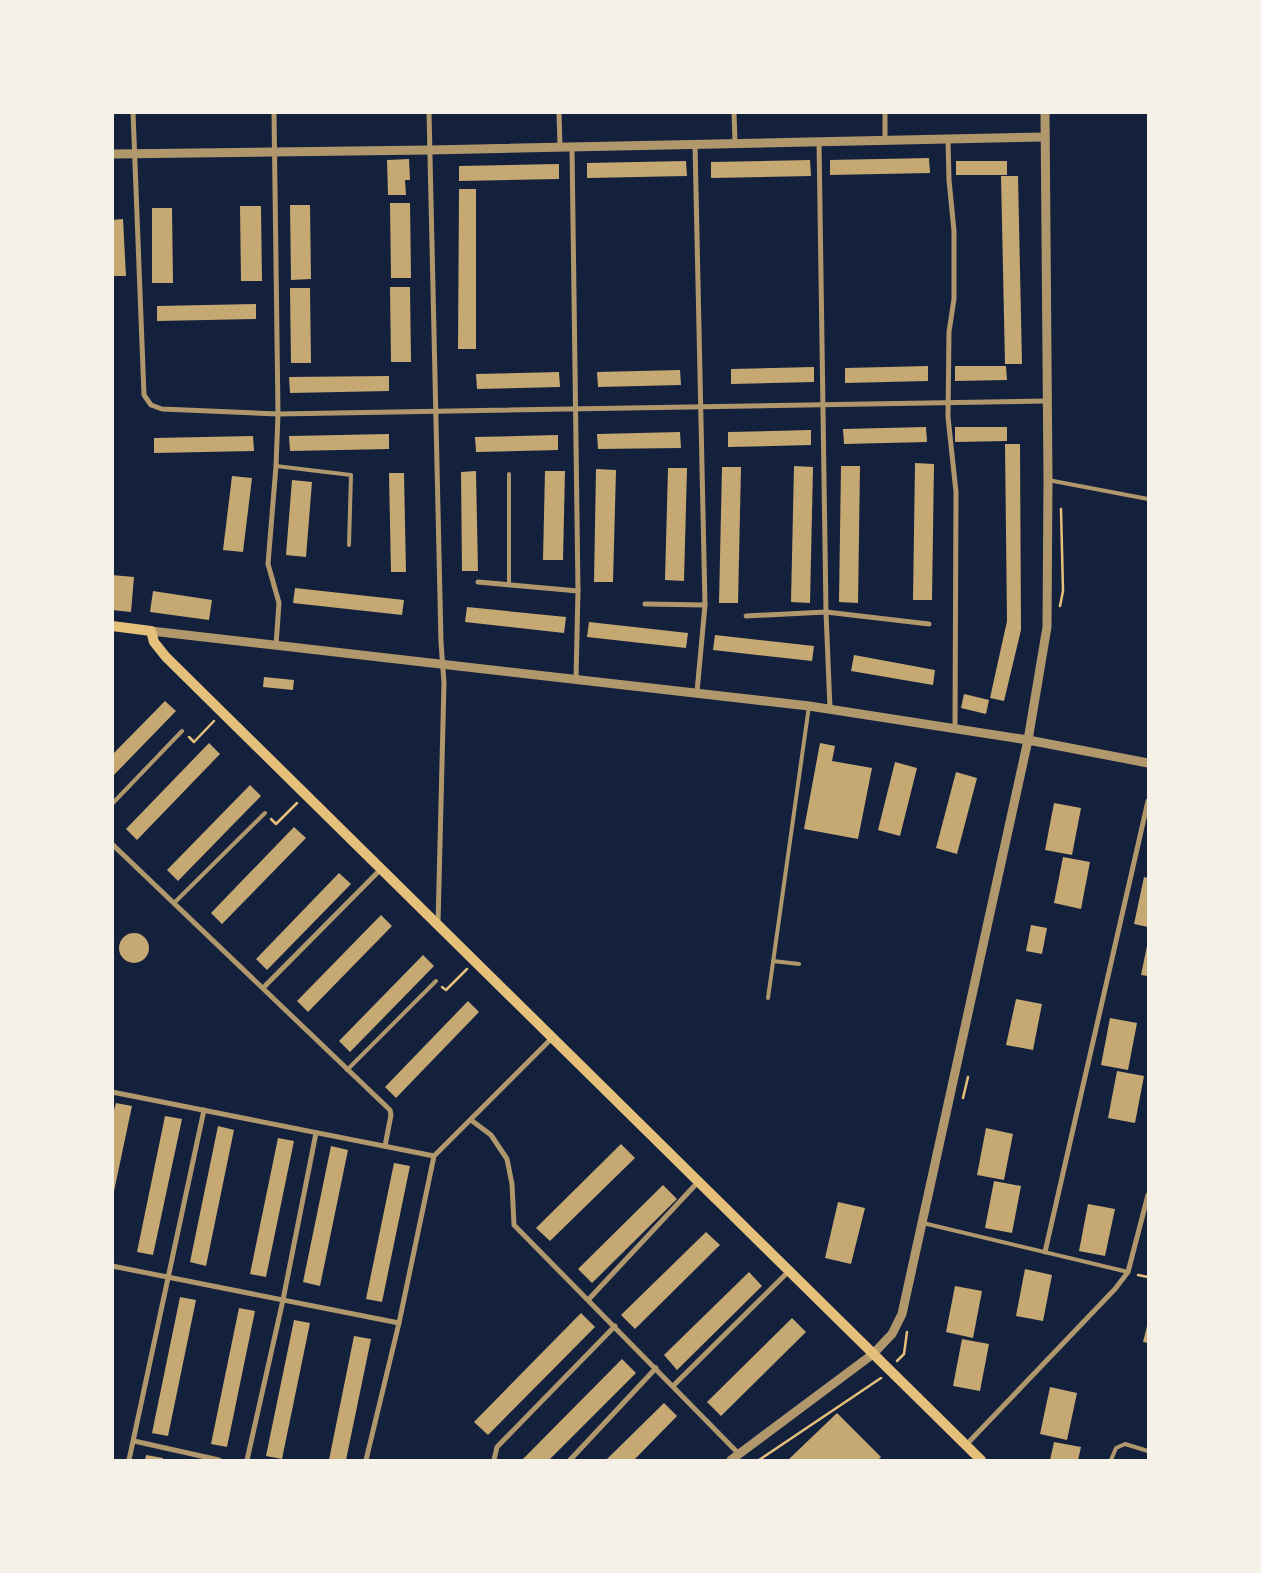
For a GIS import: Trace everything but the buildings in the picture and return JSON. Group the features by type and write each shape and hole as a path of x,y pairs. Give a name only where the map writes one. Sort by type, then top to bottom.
{"main road":[{"path":"112,626 151,631 154,642 159,650 981,1460"}],"street":[{"path":"133,112 144,395 151,406 162,409 278,414 1048,401"},
{"path":"274,112 278,414 268,564 279,603 276,645"},
{"path":"429,112 443,664 438,925"},
{"path":"559,112 560,147"},
{"path":"734,112 734,143"},
{"path":"885,112 885,140"},
{"path":"731,1460 873,1354 889,1338 899,1322 1028,740 1047,627 1048,401 1045,112"},
{"path":"112,154 430,150 1045,137"},
{"path":"948,139 949,180 954,231 954,299 949,332 948,402 956,492 955,729"},
{"path":"819,142 826,612 830,709"},
{"path":"695,144 705,605 697,692"},
{"path":"572,147 578,591 576,679"},
{"path":"478,582 578,591"},
{"path":"645,604 705,605"},
{"path":"746,616 826,612 929,624"},
{"path":"151,631 809,706 1028,740 1148,763"},
{"path":"1045,1252 1148,801"},
{"path":"112,844 391,1112 392,1115 385,1146"},
{"path":"263,988 381,869"},
{"path":"366,1460 399,1323 434,1156 553,1038"},
{"path":"112,1092 434,1156"},
{"path":"130,1460 204,1110"},
{"path":"471,1120 491,1136 508,1159 512,1184 514,1225 739,1454"},
{"path":"247,1460 284,1300 316,1132"},
{"path":"588,1300 698,1182"},
{"path":"966,1445 1115,1289 1128,1272 1148,1195"},
{"path":"112,1266 399,1323"},
{"path":"674,1386 789,1271"},
{"path":"494,1460 497,1447 615,1326"},
{"path":"570,1460 656,1368"},
{"path":"134,1442 219,1460"}],"lane":[{"path":"276,466 351,474 349,545"},
{"path":"509,474 509,585"},
{"path":"1048,480 1148,499"},
{"path":"768,998 809,706"},
{"path":"112,804 182,731"},
{"path":"174,903 265,813"},
{"path":"773,961 799,964"},
{"path":"348,1070 436,981"},
{"path":"921,1222 1128,1272"},
{"path":"1111,1460 1116,1448 1125,1444 1148,1451"}],"path":[{"path":"1060,608 1063,591 1061,483"},
{"path":"198,738 222,712"},
{"path":"265,813 276,824 306,795"},
{"path":"450,986 475,961"},
{"path":"963,1098 969,1069"},
{"path":"759,1460 877,1382 904,1354 907,1330"}]}
